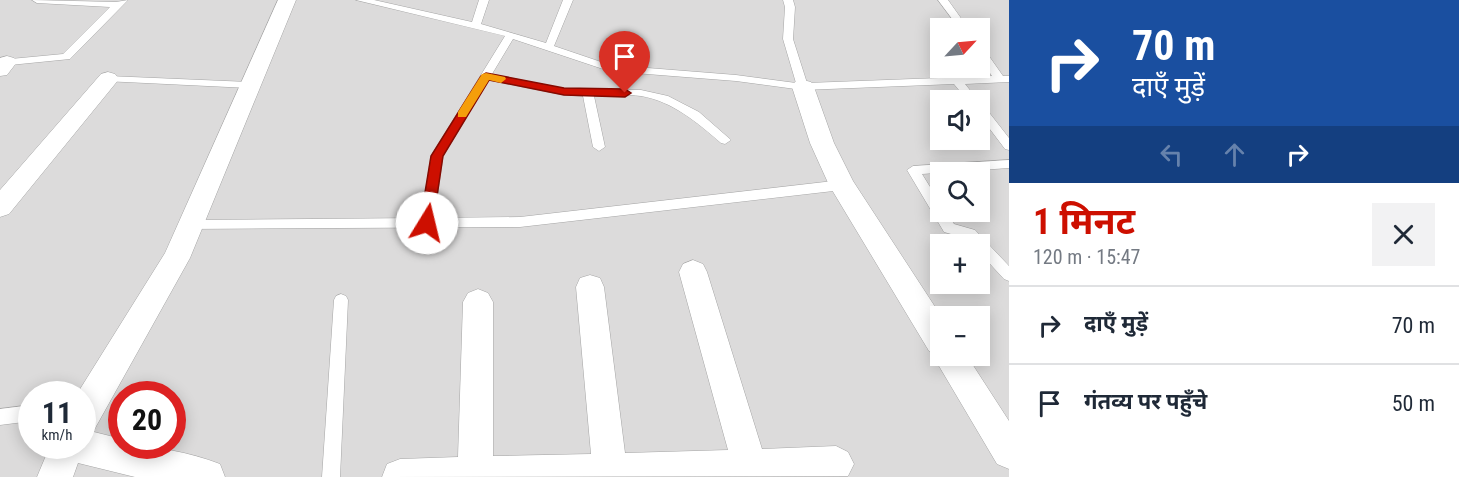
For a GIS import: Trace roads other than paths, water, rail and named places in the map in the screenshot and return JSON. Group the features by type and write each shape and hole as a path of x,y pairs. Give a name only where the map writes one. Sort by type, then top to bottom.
{"street":[{"path":"96,391 176,258 287,0"},
{"path":"0,207 108,79"},
{"path":"803,87 822,143 842,185 930,325"},
{"path":"693,272 750,467"},
{"path":"590,287 610,471"},
{"path":"475,476 478,302"},
{"path":"956,366 1009,452"},
{"path":"96,450 207,477"},
{"path":"55,477 62,459"},
{"path":"400,477 836,464"}],"lane":[{"path":"38,0 121,2"},
{"path":"361,0 384,3 511,35 609,68 736,78 803,87 1005,80"},
{"path":"476,26 484,0"},
{"path":"549,47 568,0"},
{"path":"788,0 790,7 788,39 803,87"},
{"path":"943,0 956,18"},
{"path":"2,65 66,57 121,2"},
{"path":"427,223 437,156 511,35"},
{"path":"990,63 1005,80"},
{"path":"486,76 564,92 641,93 663,99 695,115 725,140"},
{"path":"108,79 249,85"},
{"path":"957,81 965,90"},
{"path":"588,92 598,147"},
{"path":"990,122 1009,146"},
{"path":"1009,164 913,170 949,228 970,234 1009,275"},
{"path":"190,225 520,222 842,185"},
{"path":"331,477 341,300"},
{"path":"0,417 18,415"}]}
